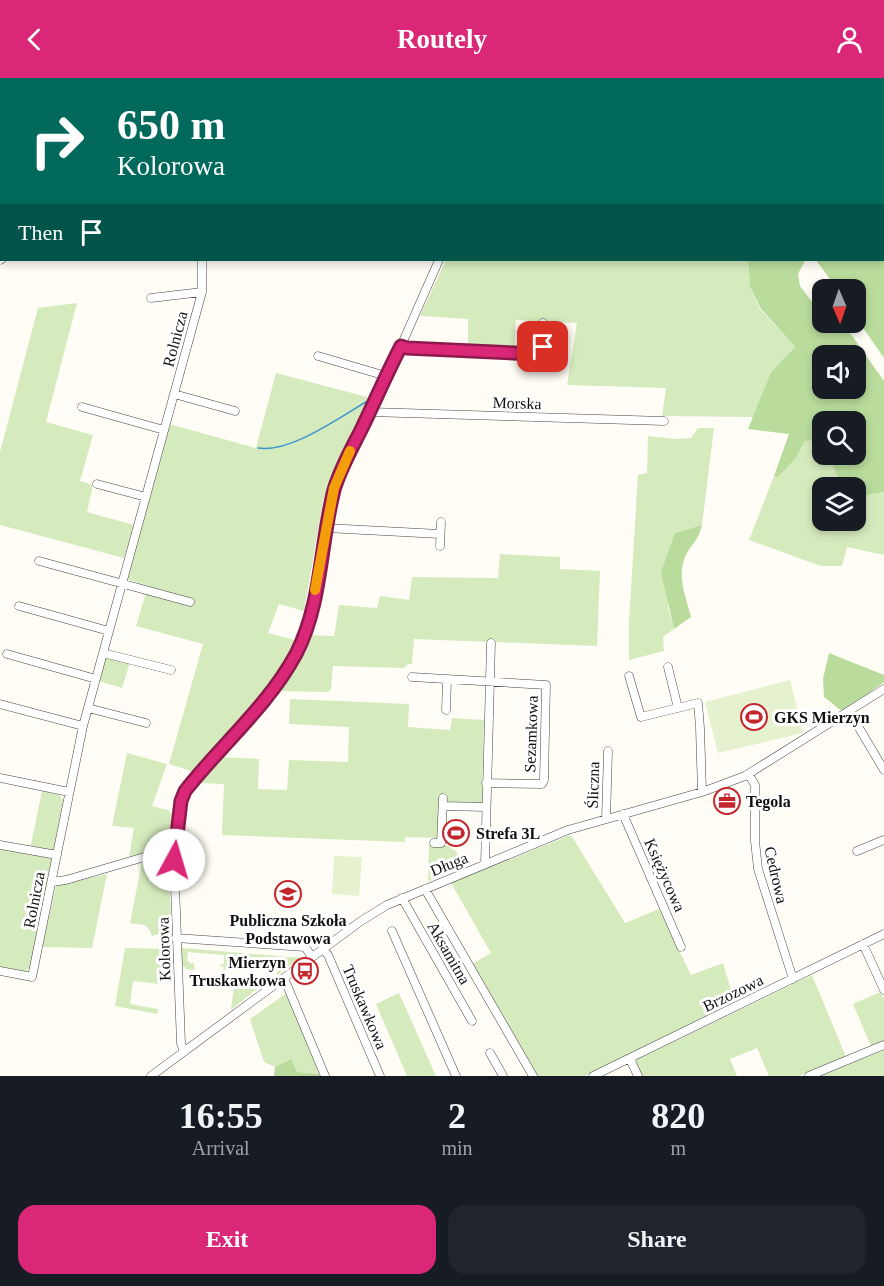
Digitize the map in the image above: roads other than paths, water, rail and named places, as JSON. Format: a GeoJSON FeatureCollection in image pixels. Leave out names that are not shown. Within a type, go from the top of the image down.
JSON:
{"type":"FeatureCollection","features":[{"type":"Feature","properties":{"kind":"street","name":"Rolnicza"},"geometry":{"type":"LineString","coordinates":[[0,971],[32,977],[83,726],[202,292],[202,261]]}},
{"type":"Feature","properties":{"kind":"street","name":"Kolorowa"},"geometry":{"type":"LineString","coordinates":[[184,1052],[181,1043],[176,938],[175,850],[181,801],[185,791],[253,713],[296,654],[306,632],[313,602],[334,488],[439,261]]}},
{"type":"Feature","properties":{"kind":"street","name":"Rolnicza"},"geometry":{"type":"LineString","coordinates":[[151,298],[202,292]]}},
{"type":"Feature","properties":{"kind":"street"},"geometry":{"type":"LineString","coordinates":[[401,346],[536,354],[543,347],[543,323]]}},
{"type":"Feature","properties":{"kind":"street"},"geometry":{"type":"LineString","coordinates":[[318,356],[386,376]]}},
{"type":"Feature","properties":{"kind":"street"},"geometry":{"type":"LineString","coordinates":[[174,394],[235,411]]}},
{"type":"Feature","properties":{"kind":"street"},"geometry":{"type":"LineString","coordinates":[[82,407],[164,430]]}},
{"type":"Feature","properties":{"kind":"street","name":"Morska"},"geometry":{"type":"LineString","coordinates":[[370,412],[664,421]]}},
{"type":"Feature","properties":{"kind":"street"},"geometry":{"type":"LineString","coordinates":[[98,484],[146,497]]}},
{"type":"Feature","properties":{"kind":"street"},"geometry":{"type":"LineString","coordinates":[[440,546],[441,522]]}},
{"type":"Feature","properties":{"kind":"street"},"geometry":{"type":"LineString","coordinates":[[326,528],[440,534]]}},
{"type":"Feature","properties":{"kind":"street"},"geometry":{"type":"LineString","coordinates":[[39,561],[190,602]]}},
{"type":"Feature","properties":{"kind":"street"},"geometry":{"type":"LineString","coordinates":[[19,606],[109,631]]}},
{"type":"Feature","properties":{"kind":"street"},"geometry":{"type":"LineString","coordinates":[[485,864],[491,642]]}},
{"type":"Feature","properties":{"kind":"street"},"geometry":{"type":"LineString","coordinates":[[103,652],[171,670]]}},
{"type":"Feature","properties":{"kind":"street"},"geometry":{"type":"LineString","coordinates":[[7,654],[96,679]]}},
{"type":"Feature","properties":{"kind":"street"},"geometry":{"type":"LineString","coordinates":[[668,667],[678,708]]}},
{"type":"Feature","properties":{"kind":"street"},"geometry":{"type":"LineString","coordinates":[[629,675],[641,717],[698,703],[702,792]]}},
{"type":"Feature","properties":{"kind":"street","name":"Sezamkowa"},"geometry":{"type":"LineString","coordinates":[[412,677],[546,685],[544,780],[542,784],[486,783]]}},
{"type":"Feature","properties":{"kind":"street"},"geometry":{"type":"LineString","coordinates":[[446,710],[447,680]]}},
{"type":"Feature","properties":{"kind":"street","name":"Długa"},"geometry":{"type":"LineString","coordinates":[[151,1076],[367,917],[402,898],[560,833],[702,792],[748,775],[884,689]]}},
{"type":"Feature","properties":{"kind":"street"},"geometry":{"type":"LineString","coordinates":[[0,704],[83,726]]}},
{"type":"Feature","properties":{"kind":"street"},"geometry":{"type":"LineString","coordinates":[[88,708],[146,723]]}},
{"type":"Feature","properties":{"kind":"street"},"geometry":{"type":"LineString","coordinates":[[849,711],[884,770]]}},
{"type":"Feature","properties":{"kind":"street","name":"Śliczna"},"geometry":{"type":"LineString","coordinates":[[606,819],[608,751]]}},
{"type":"Feature","properties":{"kind":"street","name":"Cedrowa"},"geometry":{"type":"LineString","coordinates":[[748,775],[754,785],[758,869],[793,979]]}},
{"type":"Feature","properties":{"kind":"street"},"geometry":{"type":"LineString","coordinates":[[0,778],[69,792]]}},
{"type":"Feature","properties":{"kind":"street"},"geometry":{"type":"LineString","coordinates":[[434,843],[441,843],[443,802],[485,807]]}},
{"type":"Feature","properties":{"kind":"street","name":"Księżycowa"},"geometry":{"type":"LineString","coordinates":[[623,814],[681,947]]}},
{"type":"Feature","properties":{"kind":"street"},"geometry":{"type":"LineString","coordinates":[[857,851],[884,840]]}},
{"type":"Feature","properties":{"kind":"street","name":"Rolnicza"},"geometry":{"type":"LineString","coordinates":[[0,844],[57,855]]}},
{"type":"Feature","properties":{"kind":"street"},"geometry":{"type":"LineString","coordinates":[[52,882],[175,850]]}},
{"type":"Feature","properties":{"kind":"street"},"geometry":{"type":"LineString","coordinates":[[425,889],[533,1076]]}},
{"type":"Feature","properties":{"kind":"street","name":"Aksamitna"},"geometry":{"type":"LineString","coordinates":[[402,898],[472,1021]]}},
{"type":"Feature","properties":{"kind":"street"},"geometry":{"type":"LineString","coordinates":[[392,931],[456,1076]]}},
{"type":"Feature","properties":{"kind":"street","name":"Brzozowa"},"geometry":{"type":"LineString","coordinates":[[593,1076],[884,934]]}},
{"type":"Feature","properties":{"kind":"street"},"geometry":{"type":"LineString","coordinates":[[176,938],[305,947],[312,957]]}},
{"type":"Feature","properties":{"kind":"street"},"geometry":{"type":"LineString","coordinates":[[863,944],[884,990]]}},
{"type":"Feature","properties":{"kind":"street","name":"Truskawkowa"},"geometry":{"type":"LineString","coordinates":[[323,949],[328,955],[380,1076]]}},
{"type":"Feature","properties":{"kind":"street"},"geometry":{"type":"LineString","coordinates":[[284,978],[325,1076]]}},
{"type":"Feature","properties":{"kind":"street"},"geometry":{"type":"LineString","coordinates":[[812,1075],[884,1045]]}},
{"type":"Feature","properties":{"kind":"street"},"geometry":{"type":"LineString","coordinates":[[490,1053],[503,1076]]}},
{"type":"Feature","properties":{"kind":"street"},"geometry":{"type":"LineString","coordinates":[[630,1059],[638,1076]]}},
{"type":"Feature","properties":{"kind":"waterway"},"geometry":{"type":"LineString","coordinates":[[258,448],[286,445],[301,439],[371,399]]}},
{"type":"Feature","properties":{"kind":"place","name":"GKS Mierzyn"},"geometry":{"type":"Point","coordinates":[754,717]}},
{"type":"Feature","properties":{"kind":"place","name":"Tegola"},"geometry":{"type":"Point","coordinates":[727,801]}},
{"type":"Feature","properties":{"kind":"place","name":"Strefa 3L"},"geometry":{"type":"Point","coordinates":[456,833]}},
{"type":"Feature","properties":{"kind":"place","name":"Publiczna Szkoła Podstawowa"},"geometry":{"type":"Point","coordinates":[288,894]}},
{"type":"Feature","properties":{"kind":"place","name":"Mierzyn Truskawkowa"},"geometry":{"type":"Point","coordinates":[305,971]}}]}
